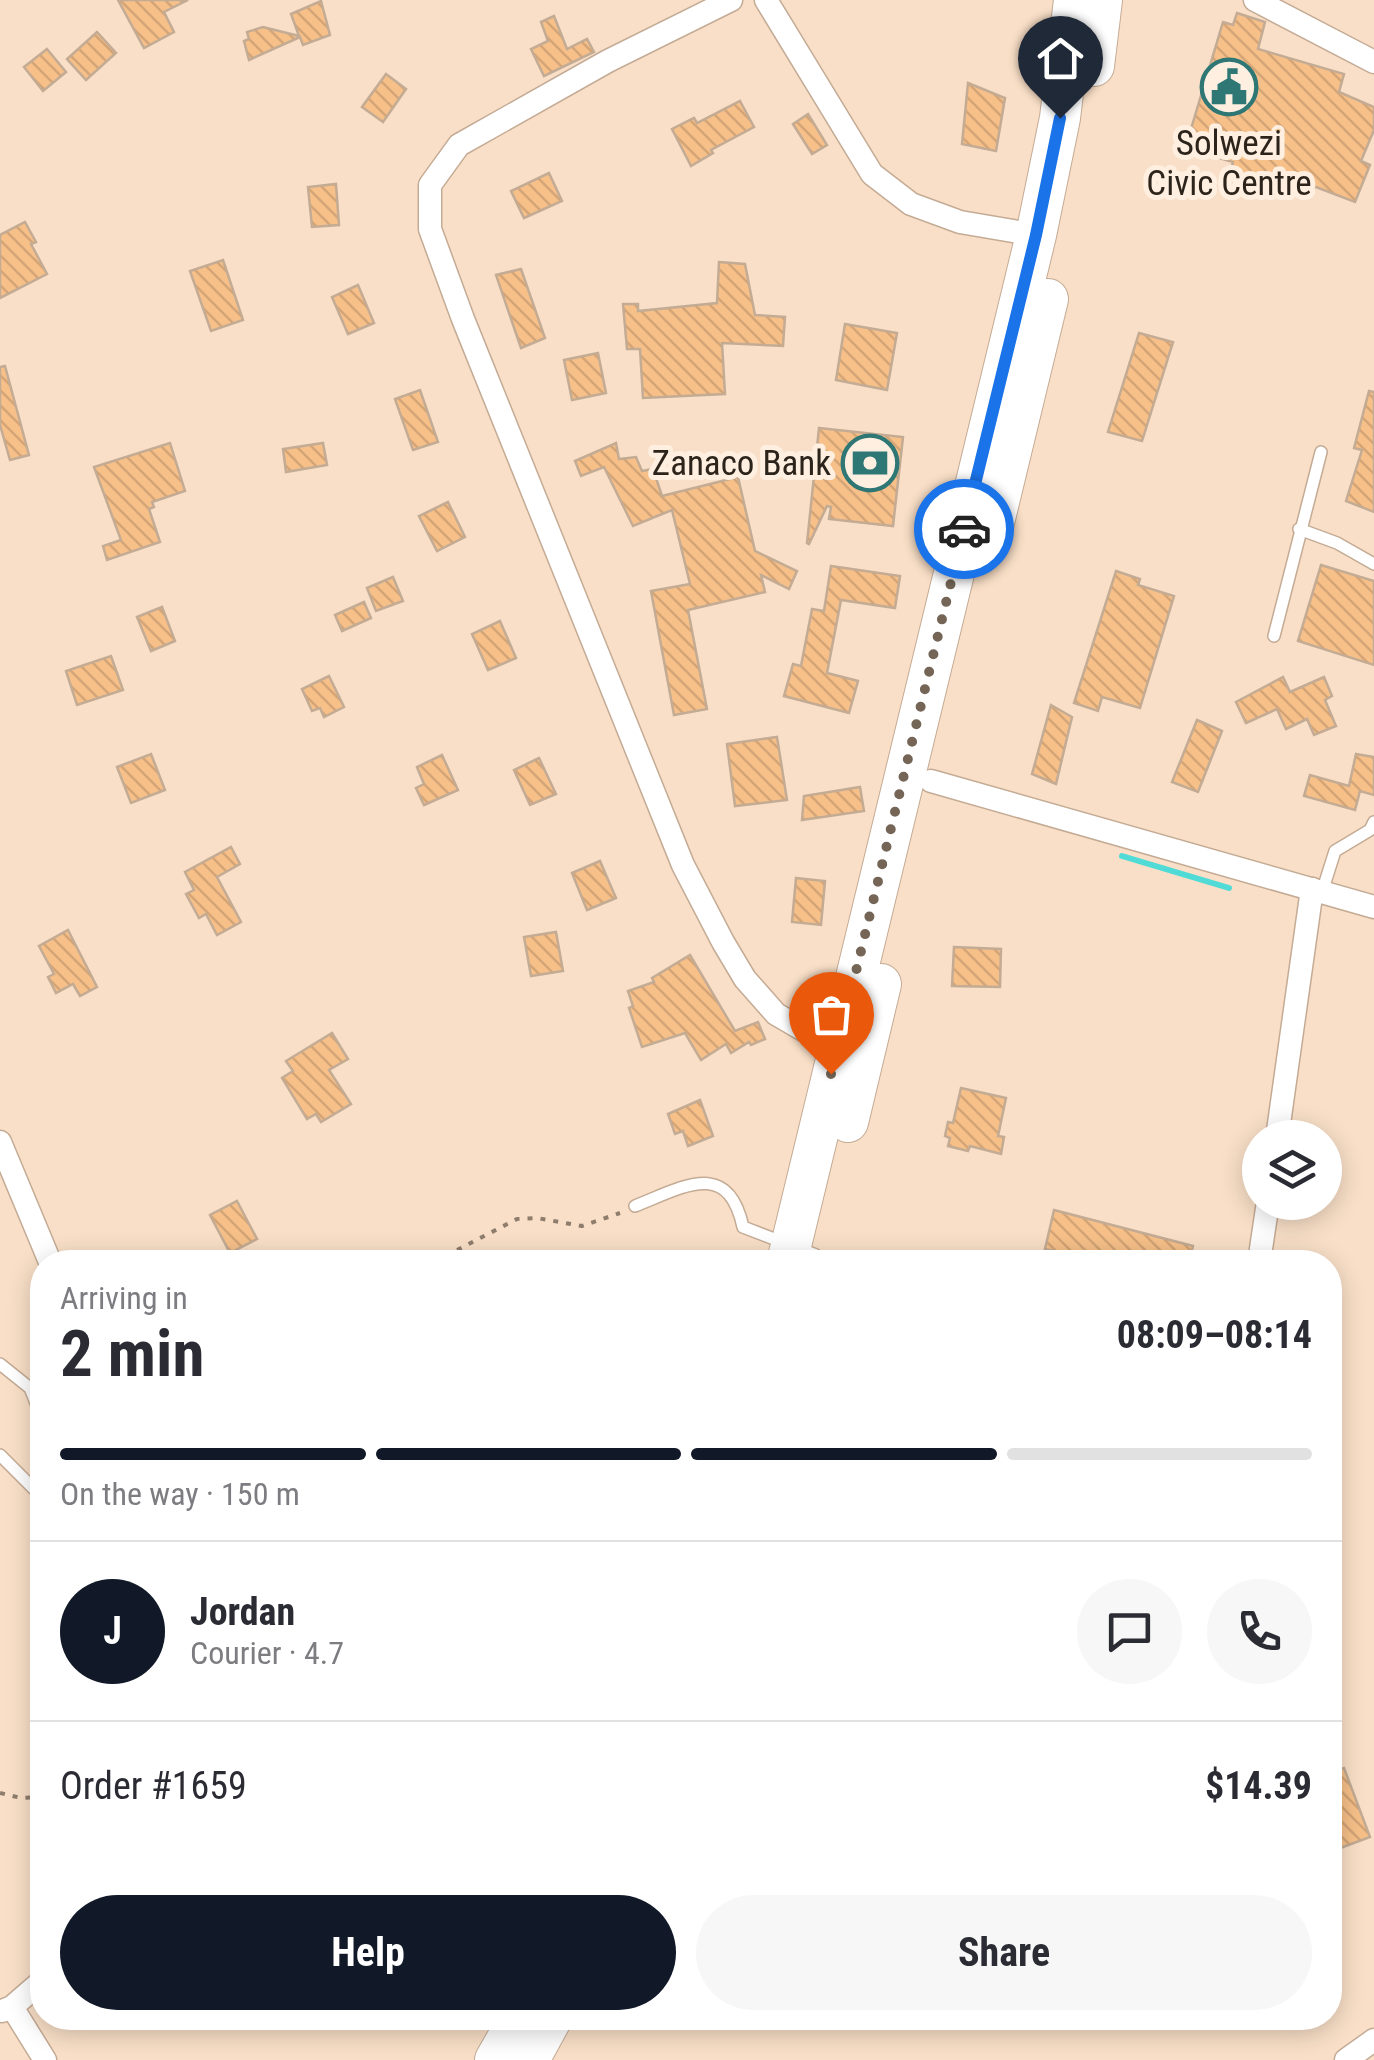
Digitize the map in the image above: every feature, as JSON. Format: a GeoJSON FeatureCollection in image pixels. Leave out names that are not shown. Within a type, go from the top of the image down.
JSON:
{"type":"FeatureCollection","features":[{"type":"Feature","properties":{"kind":"highway"},"geometry":{"type":"LineString","coordinates":[[803,1250],[839,1039],[1036,235],[1060,118],[1074,0]]}},
{"type":"Feature","properties":{"kind":"highway"},"geometry":{"type":"LineString","coordinates":[[804,1250],[931,780],[1062,236],[1090,92],[1102,0]]}},
{"type":"Feature","properties":{"kind":"highway"},"geometry":{"type":"LineString","coordinates":[[495,2060],[511,2030]]}},
{"type":"Feature","properties":{"kind":"highway"},"geometry":{"type":"LineString","coordinates":[[529,2060],[545,2030]]}},
{"type":"Feature","properties":{"kind":"street"},"geometry":{"type":"LineString","coordinates":[[730,0],[608,61],[459,145],[430,185],[430,229],[470,338],[683,865],[745,979],[776,1014],[807,1032],[839,1039]]}},
{"type":"Feature","properties":{"kind":"street"},"geometry":{"type":"LineString","coordinates":[[766,0],[872,174],[910,204],[960,222],[1036,235]]}},
{"type":"Feature","properties":{"kind":"street"},"geometry":{"type":"LineString","coordinates":[[1255,0],[1374,62]]}},
{"type":"Feature","properties":{"kind":"street"},"geometry":{"type":"LineString","coordinates":[[931,780],[1374,907]]}},
{"type":"Feature","properties":{"kind":"street"},"geometry":{"type":"LineString","coordinates":[[1281,1120],[1317,890]]}},
{"type":"Feature","properties":{"kind":"street"},"geometry":{"type":"LineString","coordinates":[[0,1142],[45,1250]]}},
{"type":"Feature","properties":{"kind":"street"},"geometry":{"type":"LineString","coordinates":[[1261,1250],[1265,1220]]}},
{"type":"Feature","properties":{"kind":"street"},"geometry":{"type":"LineString","coordinates":[[30,1991],[6,2010],[46,2060]]}},
{"type":"Feature","properties":{"kind":"street"},"geometry":{"type":"LineString","coordinates":[[1346,2060],[1374,2040]]}},
{"type":"Feature","properties":{"kind":"lane"},"geometry":{"type":"LineString","coordinates":[[1274,636],[1321,452]]}},
{"type":"Feature","properties":{"kind":"lane"},"geometry":{"type":"LineString","coordinates":[[1299,528],[1337,542],[1374,564]]}},
{"type":"Feature","properties":{"kind":"lane"},"geometry":{"type":"LineString","coordinates":[[1317,890],[1335,851],[1370,830],[1374,822]]}},
{"type":"Feature","properties":{"kind":"lane"},"geometry":{"type":"LineString","coordinates":[[635,1206],[672,1191],[712,1182],[734,1197],[742,1227],[788,1250]]}},
{"type":"Feature","properties":{"kind":"lane"},"geometry":{"type":"LineString","coordinates":[[0,1364],[30,1388]]}},
{"type":"Feature","properties":{"kind":"lane"},"geometry":{"type":"LineString","coordinates":[[0,1455],[30,1485]]}},
{"type":"Feature","properties":{"kind":"path"},"geometry":{"type":"LineString","coordinates":[[457,1250],[517,1219],[537,1218],[582,1226],[635,1206]]}},
{"type":"Feature","properties":{"kind":"path"},"geometry":{"type":"LineString","coordinates":[[0,1793],[30,1798]]}},
{"type":"Feature","properties":{"kind":"building"},"geometry":{"type":"Polygon","coordinates":[[[118,0],[188,0],[164,12],[174,32],[144,48],[118,0]]]}},
{"type":"Feature","properties":{"kind":"building"},"geometry":{"type":"Polygon","coordinates":[[[321,1],[330,35],[303,45],[300,37],[249,60],[244,41],[249,39],[247,32],[263,27],[299,36],[291,14],[321,1]]]}},
{"type":"Feature","properties":{"kind":"building"},"geometry":{"type":"Polygon","coordinates":[[[1237,13],[1265,22],[1258,49],[1344,74],[1339,92],[1374,107],[1374,130],[1361,161],[1370,165],[1355,202],[1308,184],[1231,170],[1233,162],[1198,152],[1201,142],[1188,139],[1223,22],[1233,25],[1237,13]]]}},
{"type":"Feature","properties":{"kind":"building"},"geometry":{"type":"Polygon","coordinates":[[[554,16],[567,49],[587,39],[594,52],[544,76],[531,49],[548,41],[541,22],[554,16]]]}},
{"type":"Feature","properties":{"kind":"building"},"geometry":{"type":"Polygon","coordinates":[[[97,32],[116,53],[86,80],[67,59],[97,32]]]}},
{"type":"Feature","properties":{"kind":"building"},"geometry":{"type":"Polygon","coordinates":[[[47,49],[66,72],[43,91],[24,67],[47,49]]]}},
{"type":"Feature","properties":{"kind":"building"},"geometry":{"type":"Polygon","coordinates":[[[386,74],[406,89],[383,122],[362,107],[386,74]]]}},
{"type":"Feature","properties":{"kind":"building"},"geometry":{"type":"Polygon","coordinates":[[[968,83],[1005,98],[996,151],[962,144],[968,83]]]}},
{"type":"Feature","properties":{"kind":"building"},"geometry":{"type":"Polygon","coordinates":[[[740,101],[754,127],[711,150],[713,153],[691,166],[672,129],[694,118],[697,123],[740,101]]]}},
{"type":"Feature","properties":{"kind":"building"},"geometry":{"type":"Polygon","coordinates":[[[808,114],[827,145],[812,154],[793,124],[808,114]]]}},
{"type":"Feature","properties":{"kind":"building"},"geometry":{"type":"Polygon","coordinates":[[[549,173],[562,201],[524,218],[511,191],[549,173]]]}},
{"type":"Feature","properties":{"kind":"building"},"geometry":{"type":"Polygon","coordinates":[[[336,184],[339,225],[312,227],[308,187],[336,184]]]}},
{"type":"Feature","properties":{"kind":"building"},"geometry":{"type":"Polygon","coordinates":[[[25,222],[36,242],[31,244],[47,274],[0,298],[0,235],[25,222]]]}},
{"type":"Feature","properties":{"kind":"building"},"geometry":{"type":"Polygon","coordinates":[[[223,260],[243,320],[211,331],[190,271],[223,260]]]}},
{"type":"Feature","properties":{"kind":"building"},"geometry":{"type":"Polygon","coordinates":[[[719,262],[745,264],[755,315],[785,317],[783,346],[722,343],[725,394],[643,398],[640,349],[627,349],[623,304],[638,304],[638,311],[717,303],[719,262]]]}},
{"type":"Feature","properties":{"kind":"building"},"geometry":{"type":"Polygon","coordinates":[[[521,269],[545,338],[521,348],[496,275],[521,269]]]}},
{"type":"Feature","properties":{"kind":"building"},"geometry":{"type":"Polygon","coordinates":[[[358,285],[374,323],[348,334],[332,297],[358,285]]]}},
{"type":"Feature","properties":{"kind":"building"},"geometry":{"type":"Polygon","coordinates":[[[845,324],[897,333],[887,390],[836,380],[845,324]]]}},
{"type":"Feature","properties":{"kind":"building"},"geometry":{"type":"Polygon","coordinates":[[[1139,333],[1173,342],[1142,441],[1108,432],[1139,333]]]}},
{"type":"Feature","properties":{"kind":"building"},"geometry":{"type":"Polygon","coordinates":[[[598,353],[606,393],[572,400],[564,360],[598,353]]]}},
{"type":"Feature","properties":{"kind":"building"},"geometry":{"type":"Polygon","coordinates":[[[5,366],[29,455],[10,460],[0,425],[0,367],[5,366]]]}},
{"type":"Feature","properties":{"kind":"building"},"geometry":{"type":"Polygon","coordinates":[[[420,390],[438,442],[413,450],[395,399],[420,390]]]}},
{"type":"Feature","properties":{"kind":"building"},"geometry":{"type":"Polygon","coordinates":[[[1369,391],[1374,392],[1374,512],[1346,501],[1362,450],[1354,448],[1369,391]]]}},
{"type":"Feature","properties":{"kind":"building"},"geometry":{"type":"Polygon","coordinates":[[[819,428],[903,437],[893,526],[829,519],[831,507],[827,506],[807,543],[819,428]]]}},
{"type":"Feature","properties":{"kind":"building"},"geometry":{"type":"Polygon","coordinates":[[[170,443],[185,491],[152,502],[154,507],[149,509],[160,542],[107,560],[103,546],[121,540],[94,467],[170,443]]]}},
{"type":"Feature","properties":{"kind":"building"},"geometry":{"type":"Polygon","coordinates":[[[323,443],[327,465],[286,472],[283,449],[323,443]]]}},
{"type":"Feature","properties":{"kind":"building"},"geometry":{"type":"Polygon","coordinates":[[[616,443],[619,459],[636,457],[642,471],[653,469],[662,496],[738,477],[755,551],[797,571],[789,589],[761,575],[765,592],[688,610],[707,709],[674,715],[651,591],[690,584],[672,510],[633,526],[604,467],[581,476],[575,461],[616,443]]]}},
{"type":"Feature","properties":{"kind":"building"},"geometry":{"type":"Polygon","coordinates":[[[448,502],[465,537],[437,551],[419,516],[448,502]]]}},
{"type":"Feature","properties":{"kind":"building"},"geometry":{"type":"Polygon","coordinates":[[[1321,565],[1374,581],[1374,665],[1298,641],[1321,565]]]}},
{"type":"Feature","properties":{"kind":"building"},"geometry":{"type":"Polygon","coordinates":[[[831,566],[900,576],[895,608],[841,600],[827,673],[858,681],[849,713],[784,696],[793,664],[801,666],[812,609],[824,611],[831,566]]]}},
{"type":"Feature","properties":{"kind":"building"},"geometry":{"type":"Polygon","coordinates":[[[1116,571],[1140,579],[1138,585],[1174,596],[1140,708],[1102,697],[1098,711],[1074,703],[1116,571]]]}},
{"type":"Feature","properties":{"kind":"building"},"geometry":{"type":"Polygon","coordinates":[[[393,577],[403,601],[376,611],[367,588],[393,577]]]}},
{"type":"Feature","properties":{"kind":"building"},"geometry":{"type":"Polygon","coordinates":[[[364,602],[371,618],[342,631],[335,615],[364,602]]]}},
{"type":"Feature","properties":{"kind":"building"},"geometry":{"type":"Polygon","coordinates":[[[162,607],[175,641],[151,651],[137,617],[162,607]]]}},
{"type":"Feature","properties":{"kind":"building"},"geometry":{"type":"Polygon","coordinates":[[[500,621],[516,658],[488,670],[472,634],[500,621]]]}},
{"type":"Feature","properties":{"kind":"building"},"geometry":{"type":"Polygon","coordinates":[[[111,656],[123,690],[77,705],[66,671],[111,656]]]}},
{"type":"Feature","properties":{"kind":"building"},"geometry":{"type":"Polygon","coordinates":[[[329,676],[344,707],[324,717],[320,708],[312,711],[302,689],[329,676]]]}},
{"type":"Feature","properties":{"kind":"building"},"geometry":{"type":"Polygon","coordinates":[[[1283,677],[1290,692],[1324,677],[1332,696],[1325,700],[1336,726],[1314,735],[1307,719],[1286,729],[1277,709],[1246,723],[1236,702],[1283,677]]]}},
{"type":"Feature","properties":{"kind":"building"},"geometry":{"type":"Polygon","coordinates":[[[1051,705],[1072,717],[1056,784],[1032,774],[1051,705]]]}},
{"type":"Feature","properties":{"kind":"building"},"geometry":{"type":"Polygon","coordinates":[[[1197,720],[1222,731],[1198,792],[1172,782],[1197,720]]]}},
{"type":"Feature","properties":{"kind":"building"},"geometry":{"type":"Polygon","coordinates":[[[777,737],[787,800],[735,806],[727,744],[777,737]]]}},
{"type":"Feature","properties":{"kind":"building"},"geometry":{"type":"Polygon","coordinates":[[[151,754],[165,790],[131,803],[117,767],[151,754]]]}},
{"type":"Feature","properties":{"kind":"building"},"geometry":{"type":"Polygon","coordinates":[[[1356,754],[1374,757],[1374,795],[1360,791],[1355,810],[1304,796],[1310,775],[1349,786],[1356,754]]]}},
{"type":"Feature","properties":{"kind":"building"},"geometry":{"type":"Polygon","coordinates":[[[442,755],[458,790],[424,805],[416,788],[424,784],[417,767],[442,755]]]}},
{"type":"Feature","properties":{"kind":"building"},"geometry":{"type":"Polygon","coordinates":[[[539,758],[556,794],[530,805],[514,770],[539,758]]]}},
{"type":"Feature","properties":{"kind":"building"},"geometry":{"type":"Polygon","coordinates":[[[860,787],[864,811],[802,820],[804,796],[860,787]]]}},
{"type":"Feature","properties":{"kind":"building"},"geometry":{"type":"Polygon","coordinates":[[[231,847],[240,864],[217,877],[241,922],[217,935],[206,914],[199,918],[186,894],[194,890],[185,872],[231,847]]]}},
{"type":"Feature","properties":{"kind":"building"},"geometry":{"type":"Polygon","coordinates":[[[600,861],[616,898],[587,910],[572,873],[600,861]]]}},
{"type":"Feature","properties":{"kind":"building"},"geometry":{"type":"Polygon","coordinates":[[[796,878],[825,881],[821,925],[792,922],[796,878]]]}},
{"type":"Feature","properties":{"kind":"building"},"geometry":{"type":"Polygon","coordinates":[[[68,930],[97,987],[80,996],[73,984],[56,993],[48,977],[54,974],[39,946],[68,930]]]}},
{"type":"Feature","properties":{"kind":"building"},"geometry":{"type":"Polygon","coordinates":[[[556,932],[563,971],[531,976],[524,937],[556,932]]]}},
{"type":"Feature","properties":{"kind":"building"},"geometry":{"type":"Polygon","coordinates":[[[954,947],[1001,949],[1000,987],[952,986],[954,947]]]}},
{"type":"Feature","properties":{"kind":"building"},"geometry":{"type":"Polygon","coordinates":[[[690,955],[735,1031],[758,1022],[765,1039],[751,1045],[749,1042],[731,1053],[726,1044],[701,1060],[685,1033],[642,1047],[629,1008],[633,1006],[628,991],[654,982],[652,978],[690,955]]]}},
{"type":"Feature","properties":{"kind":"building"},"geometry":{"type":"Polygon","coordinates":[[[332,1033],[348,1059],[329,1070],[351,1104],[321,1122],[316,1114],[307,1119],[282,1078],[293,1071],[286,1061],[332,1033]]]}},
{"type":"Feature","properties":{"kind":"building"},"geometry":{"type":"Polygon","coordinates":[[[961,1088],[1006,1098],[998,1136],[1004,1137],[1001,1154],[970,1146],[968,1151],[948,1146],[948,1122],[953,1123],[961,1088]]]}},
{"type":"Feature","properties":{"kind":"building"},"geometry":{"type":"Polygon","coordinates":[[[700,1100],[713,1136],[688,1146],[683,1131],[675,1134],[668,1114],[700,1100]]]}},
{"type":"Feature","properties":{"kind":"building"},"geometry":{"type":"Polygon","coordinates":[[[237,1201],[257,1239],[228,1250],[210,1215],[237,1201]]]}},
{"type":"Feature","properties":{"kind":"building"},"geometry":{"type":"Polygon","coordinates":[[[1054,1210],[1193,1246],[1192,1250],[1045,1249],[1054,1210]]]}},
{"type":"Feature","properties":{"kind":"building"},"geometry":{"type":"Polygon","coordinates":[[[1342,1769],[1370,1837],[1342,1848],[1342,1769]]]}},
{"type":"Feature","properties":{"kind":"waterway"},"geometry":{"type":"LineString","coordinates":[[1122,856],[1229,888]]}},
{"type":"Feature","properties":{"kind":"way so far"},"geometry":{"type":"LineString","coordinates":[[831,1074],[964,529]]}},
{"type":"Feature","properties":{"kind":"place","name":"Solwezi Civic Centre"},"geometry":{"type":"Point","coordinates":[1229,87]}},
{"type":"Feature","properties":{"kind":"place","name":"Zanaco Bank"},"geometry":{"type":"Point","coordinates":[870,463]}},
{"type":"Feature","properties":{"kind":"route"},"geometry":{"type":"LineString","coordinates":[[964,529],[1036,235],[1060,118]]}}]}
